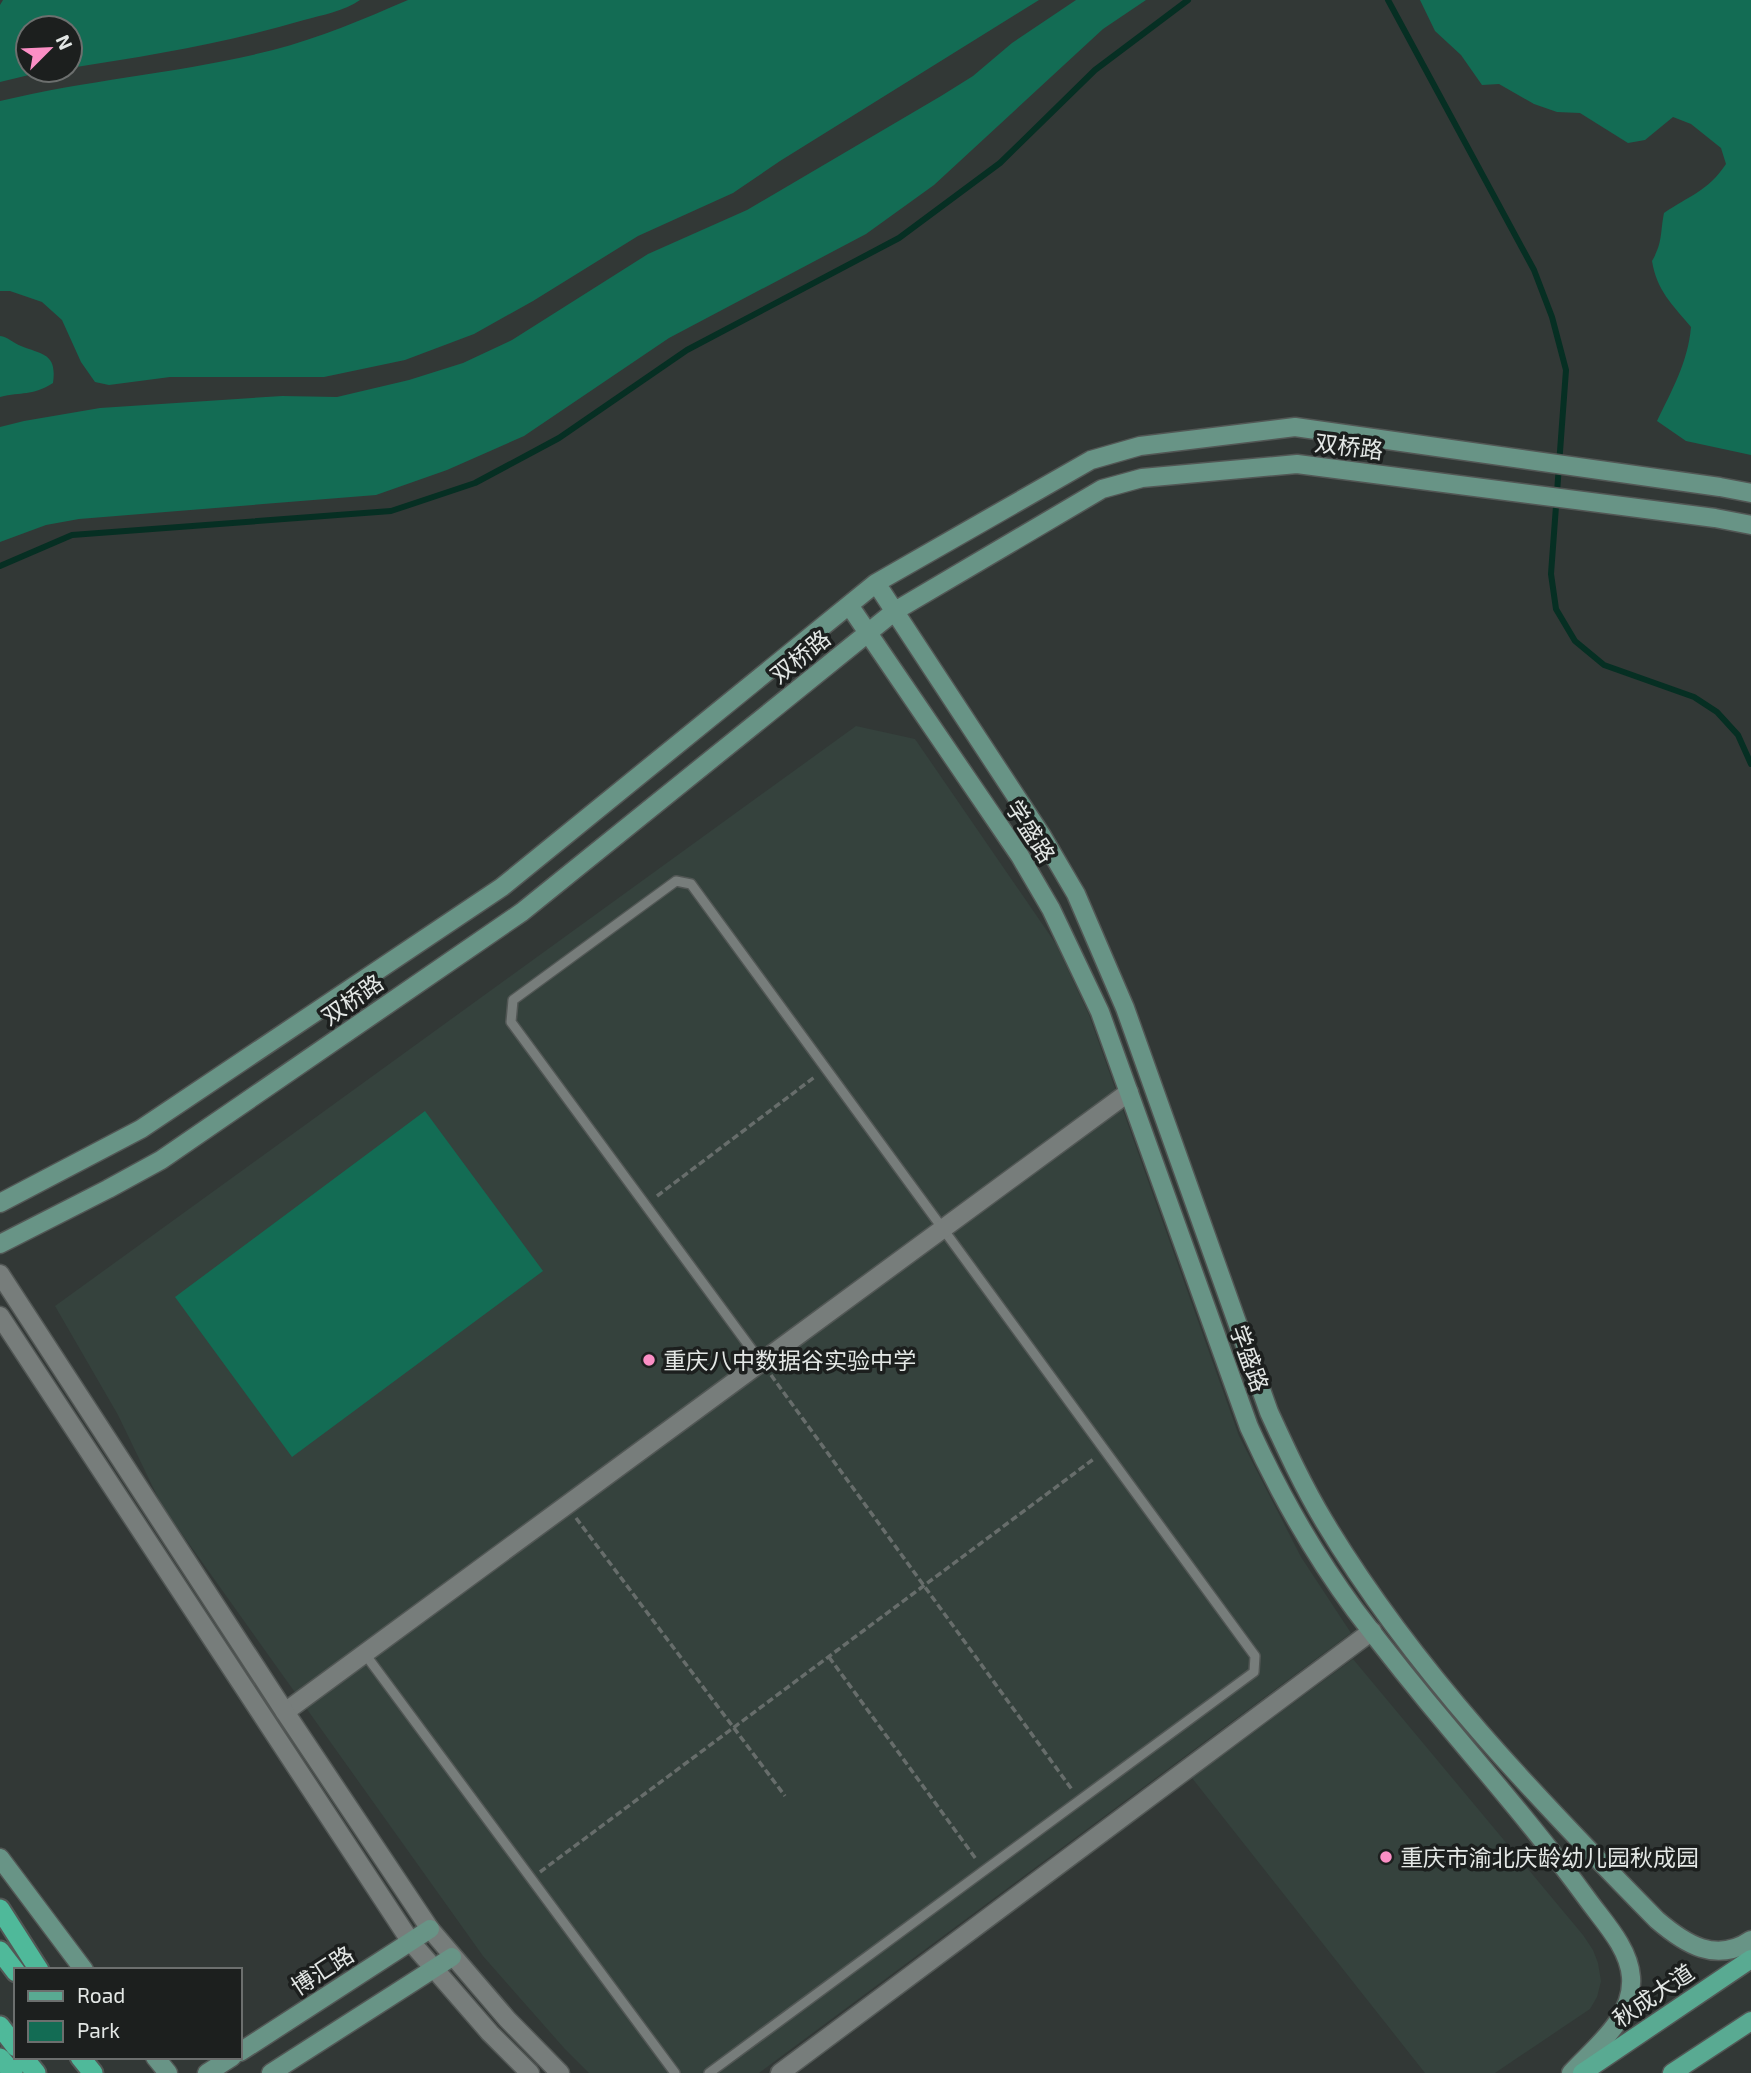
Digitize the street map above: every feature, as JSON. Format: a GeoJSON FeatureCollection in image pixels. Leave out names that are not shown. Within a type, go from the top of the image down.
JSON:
{"type":"FeatureCollection","features":[{"type":"Feature","properties":{"kind":"highway"},"geometry":{"type":"LineString","coordinates":[[0,1909],[38,1968]]}},
{"type":"Feature","properties":{"kind":"highway"},"geometry":{"type":"LineString","coordinates":[[0,1951],[14,1969]]}},
{"type":"Feature","properties":{"kind":"highway"},"geometry":{"type":"LineString","coordinates":[[0,2026],[14,2055]]}},
{"type":"Feature","properties":{"kind":"highway"},"geometry":{"type":"LineString","coordinates":[[82,2059],[93,2073]]}},
{"type":"Feature","properties":{"kind":"main road","name":"双桥路"},"geometry":{"type":"LineString","coordinates":[[0,1203],[141,1129],[502,887],[876,583],[1091,460],[1140,446],[1295,427],[1751,493]]}},
{"type":"Feature","properties":{"kind":"main road","name":"双桥路"},"geometry":{"type":"LineString","coordinates":[[0,1244],[161,1160],[522,912],[895,611],[1102,489],[1142,478],[1297,464],[1715,518],[1751,526]]}},
{"type":"Feature","properties":{"kind":"main road","name":"学盛路"},"geometry":{"type":"LineString","coordinates":[[876,583],[1042,836],[1076,894],[1125,1008],[1269,1412],[1293,1465],[1325,1522],[1415,1654],[1520,1778],[1657,1920],[1680,1938],[1704,1949],[1730,1951],[1751,1940]]}},
{"type":"Feature","properties":{"kind":"main road","name":"学盛路"},"geometry":{"type":"LineString","coordinates":[[849,605],[1020,856],[1051,909],[1100,1012],[1244,1414],[1271,1475],[1304,1534],[1401,1670],[1556,1856],[1626,1958],[1632,1980],[1626,2008],[1617,2024],[1571,2073]]}},
{"type":"Feature","properties":{"kind":"main road"},"geometry":{"type":"LineString","coordinates":[[0,1858],[82,1968]]}},
{"type":"Feature","properties":{"kind":"main road","name":"博汇路"},"geometry":{"type":"LineString","coordinates":[[242,2051],[430,1929]]}},
{"type":"Feature","properties":{"kind":"main road"},"geometry":{"type":"LineString","coordinates":[[271,2073],[452,1957]]}},
{"type":"Feature","properties":{"kind":"main road","name":"秋成大道"},"geometry":{"type":"LineString","coordinates":[[1583,2073],[1751,1959]]}},
{"type":"Feature","properties":{"kind":"main road"},"geometry":{"type":"LineString","coordinates":[[1672,2073],[1751,2021]]}},
{"type":"Feature","properties":{"kind":"main road"},"geometry":{"type":"LineString","coordinates":[[157,2059],[168,2073]]}},
{"type":"Feature","properties":{"kind":"main road"},"geometry":{"type":"LineString","coordinates":[[207,2073],[229,2059]]}},
{"type":"Feature","properties":{"kind":"street"},"geometry":{"type":"LineString","coordinates":[[285,1712],[1129,1092]]}},
{"type":"Feature","properties":{"kind":"street"},"geometry":{"type":"LineString","coordinates":[[0,1274],[285,1712],[430,1929],[507,2019],[559,2073]]}},
{"type":"Feature","properties":{"kind":"street"},"geometry":{"type":"LineString","coordinates":[[0,1317],[411,1942],[490,2034],[530,2073]]}},
{"type":"Feature","properties":{"kind":"street"},"geometry":{"type":"LineString","coordinates":[[780,2073],[1372,1631]]}},
{"type":"Feature","properties":{"kind":"lane"},"geometry":{"type":"LineString","coordinates":[[709,2073],[1254,1672],[1255,1656],[691,884],[676,881],[513,1000],[511,1022],[761,1362]]}},
{"type":"Feature","properties":{"kind":"lane"},"geometry":{"type":"LineString","coordinates":[[365,1654],[675,2073]]}},
{"type":"Feature","properties":{"kind":"path"},"geometry":{"type":"LineString","coordinates":[[646,1205],[826,1069]]}},
{"type":"Feature","properties":{"kind":"path"},"geometry":{"type":"LineString","coordinates":[[761,1362],[1080,1800]]}},
{"type":"Feature","properties":{"kind":"path"},"geometry":{"type":"LineString","coordinates":[[531,1879],[1105,1451]]}},
{"type":"Feature","properties":{"kind":"path"},"geometry":{"type":"LineString","coordinates":[[566,1505],[785,1796]]}},
{"type":"Feature","properties":{"kind":"path"},"geometry":{"type":"LineString","coordinates":[[829,1657],[985,1870]]}},
{"type":"Feature","properties":{"kind":"shaded area","name":"重庆八中数据谷实验中学"},"geometry":{"type":"Polygon","coordinates":[[[856,726],[915,739],[1056,944],[1089,1015],[1239,1436],[1301,1557],[1351,1633],[759,2073],[589,2073],[483,1956],[162,1506],[118,1415],[55,1306],[856,726]]]}},
{"type":"Feature","properties":{"kind":"shaded area","name":"重庆市渝北庆龄幼儿园秋成园"},"geometry":{"type":"Polygon","coordinates":[[[1353,1659],[1583,1935],[1598,1963],[1601,1981],[1597,1997],[1590,2009],[1495,2073],[1425,2073],[1192,1778],[1353,1659]]]}},
{"type":"Feature","properties":{"kind":"green space"},"geometry":{"type":"Polygon","coordinates":[[[3,0],[360,0],[333,12],[246,36],[84,66],[84,14],[14,14],[14,79],[0,82],[0,5],[3,0]]]}},
{"type":"Feature","properties":{"kind":"green space"},"geometry":{"type":"Polygon","coordinates":[[[408,0],[1039,0],[733,193],[638,236],[474,334],[405,360],[324,377],[170,377],[109,385],[95,382],[81,362],[62,320],[42,302],[10,291],[0,291],[0,101],[205,65],[273,50],[324,34],[408,0]]]}},
{"type":"Feature","properties":{"kind":"green space"},"geometry":{"type":"Polygon","coordinates":[[[1076,0],[1146,0],[1103,29],[934,185],[866,234],[669,338],[524,436],[447,470],[376,495],[79,519],[46,525],[0,542],[0,427],[100,408],[282,396],[337,397],[409,380],[463,363],[512,340],[648,254],[747,210],[941,96],[973,76],[1012,43],[1076,0]]]}},
{"type":"Feature","properties":{"kind":"green space"},"geometry":{"type":"Polygon","coordinates":[[[1420,0],[1751,0],[1751,455],[1686,441],[1657,421],[1683,364],[1691,327],[1662,289],[1652,261],[1660,243],[1664,213],[1712,181],[1726,164],[1721,148],[1691,124],[1673,117],[1645,140],[1628,143],[1580,113],[1557,112],[1534,104],[1499,84],[1482,85],[1461,55],[1435,31],[1420,0]]]}},
{"type":"Feature","properties":{"kind":"green space"},"geometry":{"type":"Polygon","coordinates":[[[0,336],[47,357],[53,366],[53,383],[32,392],[0,397],[0,336]]]}},
{"type":"Feature","properties":{"kind":"green space"},"geometry":{"type":"Polygon","coordinates":[[[425,1111],[543,1271],[292,1457],[175,1297],[425,1111]]]}},
{"type":"Feature","properties":{"kind":"waterway"},"geometry":{"type":"LineString","coordinates":[[0,566],[72,535],[391,511],[475,483],[559,438],[687,350],[899,238],[1000,163],[1095,70],[1188,0]]}},
{"type":"Feature","properties":{"kind":"waterway"},"geometry":{"type":"LineString","coordinates":[[1388,0],[1534,270],[1552,317],[1566,370],[1551,574],[1556,609],[1575,641],[1604,665],[1694,697],[1717,712],[1738,735],[1751,764]]}},
{"type":"Feature","properties":{"kind":"place","name":"重庆八中数据谷实验中学"},"geometry":{"type":"Point","coordinates":[649,1360]}},
{"type":"Feature","properties":{"kind":"place","name":"重庆市渝北庆龄幼儿园秋成园"},"geometry":{"type":"Point","coordinates":[1386,1857]}}]}
